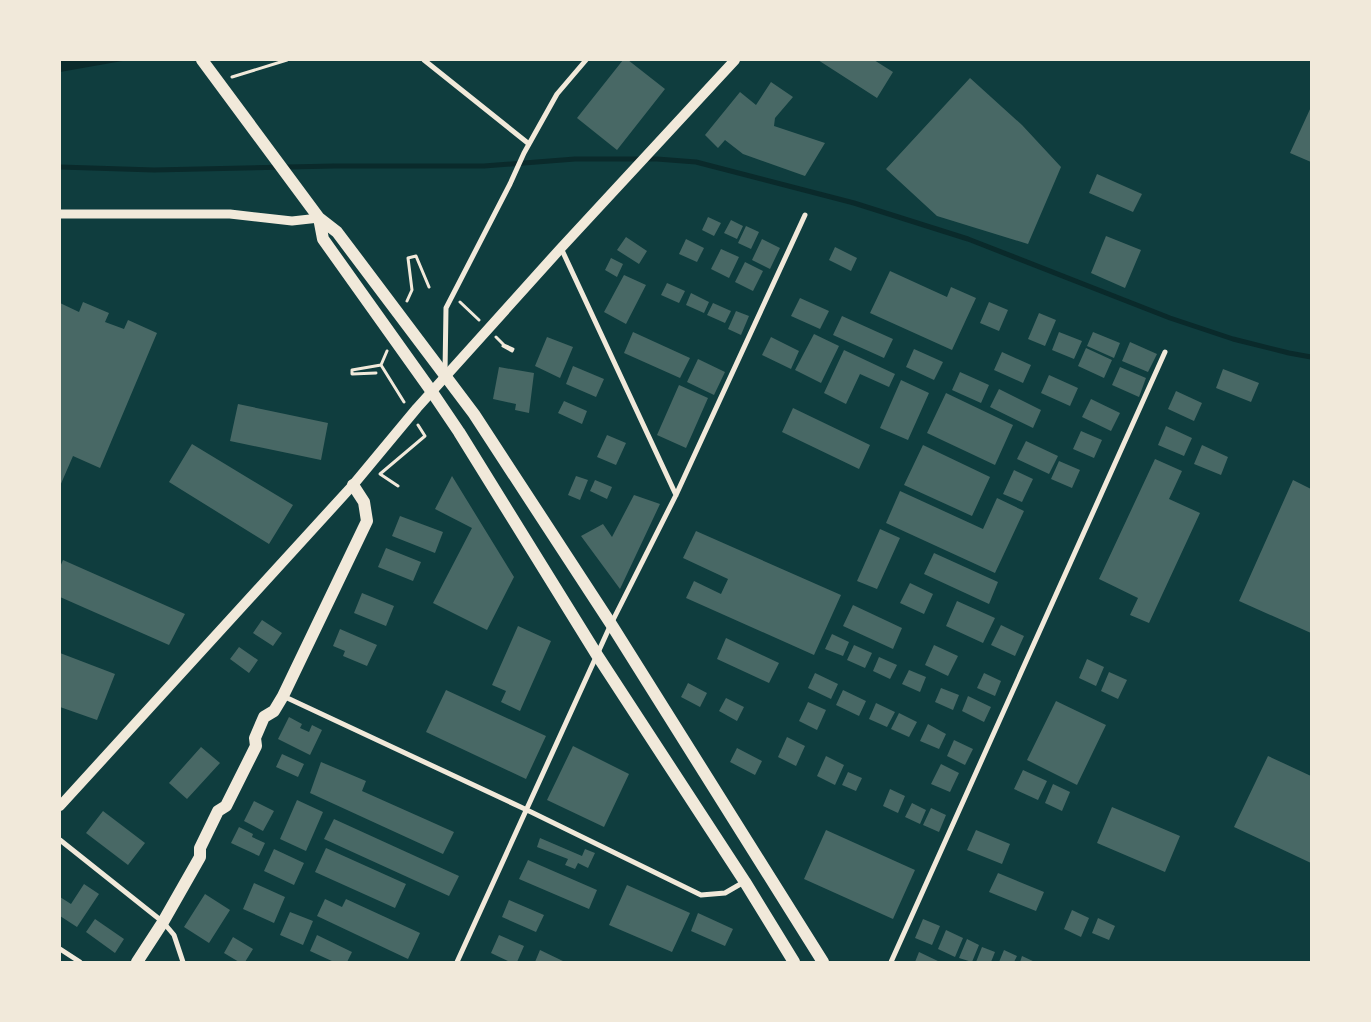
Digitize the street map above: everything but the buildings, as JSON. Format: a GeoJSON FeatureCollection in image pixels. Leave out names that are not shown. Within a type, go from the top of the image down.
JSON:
{"type":"FeatureCollection","features":[{"type":"Feature","properties":{"kind":"main road"},"geometry":{"type":"LineString","coordinates":[[202,60],[319,218],[337,232],[474,414],[611,624],[823,962]]}},
{"type":"Feature","properties":{"kind":"main road"},"geometry":{"type":"LineString","coordinates":[[60,806],[353,485],[445,377],[561,248],[735,60]]}},
{"type":"Feature","properties":{"kind":"main road"},"geometry":{"type":"LineString","coordinates":[[319,218],[322,239],[459,432],[597,655],[794,962]]}},
{"type":"Feature","properties":{"kind":"main road"},"geometry":{"type":"LineString","coordinates":[[137,962],[163,922],[200,856],[200,848],[218,811],[226,806],[256,746],[255,738],[264,717],[274,710],[283,696],[367,522],[364,502],[353,485]]}},
{"type":"Feature","properties":{"kind":"street"},"geometry":{"type":"LineString","coordinates":[[424,60],[529,144]]}},
{"type":"Feature","properties":{"kind":"street"},"geometry":{"type":"LineString","coordinates":[[445,377],[446,308],[524,153],[557,94],[586,60]]}},
{"type":"Feature","properties":{"kind":"street"},"geometry":{"type":"LineString","coordinates":[[60,214],[230,214],[292,221],[319,218]]}},
{"type":"Feature","properties":{"kind":"street"},"geometry":{"type":"LineString","coordinates":[[457,962],[528,810],[611,624],[676,495],[805,215]]}},
{"type":"Feature","properties":{"kind":"street"},"geometry":{"type":"LineString","coordinates":[[561,248],[676,495]]}},
{"type":"Feature","properties":{"kind":"street"},"geometry":{"type":"LineString","coordinates":[[891,962],[1165,352]]}},
{"type":"Feature","properties":{"kind":"street"},"geometry":{"type":"LineString","coordinates":[[283,696],[528,810],[701,895],[726,893],[744,882]]}},
{"type":"Feature","properties":{"kind":"street"},"geometry":{"type":"LineString","coordinates":[[60,840],[163,922],[174,935],[183,962]]}},
{"type":"Feature","properties":{"kind":"street"},"geometry":{"type":"LineString","coordinates":[[60,950],[80,962]]}},
{"type":"Feature","properties":{"kind":"path"},"geometry":{"type":"LineString","coordinates":[[218,82],[287,60]]}},
{"type":"Feature","properties":{"kind":"water"},"geometry":{"type":"Polygon","coordinates":[[[60,60],[128,60],[60,72],[60,60]]]}},
{"type":"Feature","properties":{"kind":"waterway"},"geometry":{"type":"LineString","coordinates":[[60,167],[154,170],[334,166],[484,166],[575,159],[657,159],[696,162],[854,203],[968,239],[1170,318],[1233,339],[1311,357]]}}]}
